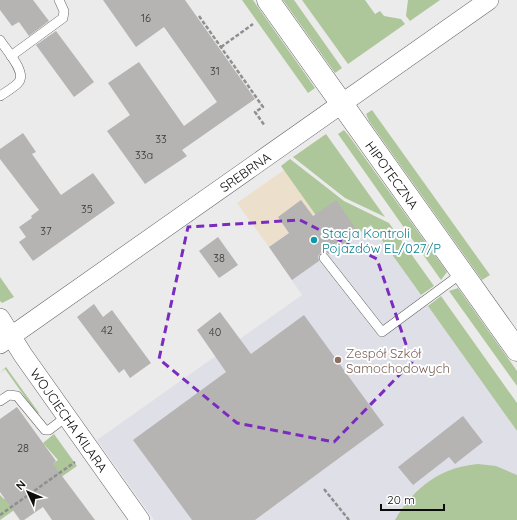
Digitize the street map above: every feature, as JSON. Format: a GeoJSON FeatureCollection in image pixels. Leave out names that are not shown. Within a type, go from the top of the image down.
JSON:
{"type":"FeatureCollection","features":[{"type":"Feature","properties":{"kind":"street","name":"HIPOTECZNA"},"geometry":{"type":"LineString","coordinates":[[268,0],[517,350]]}},
{"type":"Feature","properties":{"kind":"street","name":"SREBRNA"},"geometry":{"type":"LineString","coordinates":[[5,340],[489,0]]}},
{"type":"Feature","properties":{"kind":"street","name":"WOJCIECHA KILARA"},"geometry":{"type":"LineString","coordinates":[[0,318],[5,340],[66,416],[140,520]]}},
{"type":"Feature","properties":{"kind":"lane"},"geometry":{"type":"LineString","coordinates":[[11,56],[63,18],[64,11],[59,0]]}},
{"type":"Feature","properties":{"kind":"lane"},"geometry":{"type":"LineString","coordinates":[[0,40],[20,69],[21,77],[19,82],[0,96]]}},
{"type":"Feature","properties":{"kind":"lane"},"geometry":{"type":"LineString","coordinates":[[324,258],[382,332],[462,273]]}},
{"type":"Feature","properties":{"kind":"lane"},"geometry":{"type":"LineString","coordinates":[[0,401],[9,395],[18,396],[45,430],[49,430],[66,416]]}},
{"type":"Feature","properties":{"kind":"path"},"geometry":{"type":"LineString","coordinates":[[199,16],[263,107],[255,112],[265,126]]}},
{"type":"Feature","properties":{"kind":"path"},"geometry":{"type":"LineString","coordinates":[[221,47],[253,24]]}},
{"type":"Feature","properties":{"kind":"path"},"geometry":{"type":"LineString","coordinates":[[0,515],[91,451]]}},
{"type":"Feature","properties":{"kind":"path"},"geometry":{"type":"LineString","coordinates":[[324,489],[349,520]]}},
{"type":"Feature","properties":{"kind":"highlighted area"},"geometry":{"type":"Polygon","coordinates":[[[300,220],[377,259],[412,362],[334,442],[237,423],[159,359],[188,227],[300,220]]]}},
{"type":"Feature","properties":{"kind":"shaded area"},"geometry":{"type":"Polygon","coordinates":[[[284,170],[315,214],[269,247],[237,203],[284,170]]]}},
{"type":"Feature","properties":{"kind":"shaded area","name":"Zespół Szkół Samochodowych"},"geometry":{"type":"Polygon","coordinates":[[[336,200],[371,225],[517,431],[517,520],[154,520],[97,440],[302,295],[269,247],[336,200]]]}},
{"type":"Feature","properties":{"kind":"green space"},"geometry":{"type":"Polygon","coordinates":[[[242,0],[253,0],[315,88],[308,93],[242,0]]]}},
{"type":"Feature","properties":{"kind":"green space"},"geometry":{"type":"Polygon","coordinates":[[[283,0],[294,0],[342,68],[335,73],[283,0]]]}},
{"type":"Feature","properties":{"kind":"green space"},"geometry":{"type":"Polygon","coordinates":[[[302,0],[365,0],[375,14],[380,11],[384,16],[401,19],[405,24],[348,64],[302,0]]]}},
{"type":"Feature","properties":{"kind":"green space"},"geometry":{"type":"Polygon","coordinates":[[[408,0],[440,0],[410,21],[406,16],[408,0]]]}},
{"type":"Feature","properties":{"kind":"green space"},"geometry":{"type":"Polygon","coordinates":[[[372,110],[490,275],[482,280],[369,121],[366,114],[372,110]]]}},
{"type":"Feature","properties":{"kind":"green space"},"geometry":{"type":"Polygon","coordinates":[[[344,130],[447,272],[441,280],[338,134],[344,130]]]}},
{"type":"Feature","properties":{"kind":"green space"},"geometry":{"type":"Polygon","coordinates":[[[326,134],[385,217],[345,198],[293,157],[326,134]]]}},
{"type":"Feature","properties":{"kind":"green space"},"geometry":{"type":"Polygon","coordinates":[[[290,159],[344,201],[389,223],[434,286],[421,295],[371,225],[359,233],[315,214],[281,166],[290,159]]]}},
{"type":"Feature","properties":{"kind":"green space"},"geometry":{"type":"Polygon","coordinates":[[[0,277],[14,297],[2,303],[0,301],[0,277]]]}},
{"type":"Feature","properties":{"kind":"green space"},"geometry":{"type":"Polygon","coordinates":[[[458,288],[517,371],[517,386],[449,291],[458,288]]]}},
{"type":"Feature","properties":{"kind":"green space"},"geometry":{"type":"Polygon","coordinates":[[[441,296],[517,403],[517,431],[428,306],[441,296]]]}},
{"type":"Feature","properties":{"kind":"green space"},"geometry":{"type":"Polygon","coordinates":[[[6,367],[39,413],[37,414],[5,369],[0,373],[6,367]]]}},
{"type":"Feature","properties":{"kind":"green space"},"geometry":{"type":"Polygon","coordinates":[[[54,434],[77,466],[0,520],[0,495],[4,499],[58,460],[43,443],[54,434]]]}},
{"type":"Feature","properties":{"kind":"green space"},"geometry":{"type":"Polygon","coordinates":[[[478,464],[496,466],[517,475],[517,520],[395,520],[410,498],[429,481],[452,470],[478,464]]]}},
{"type":"Feature","properties":{"kind":"building"},"geometry":{"type":"Polygon","coordinates":[[[0,0],[33,0],[49,21],[29,36],[19,22],[12,26],[0,10],[0,0]]]}},
{"type":"Feature","properties":{"kind":"building"},"geometry":{"type":"Polygon","coordinates":[[[103,0],[185,0],[255,99],[182,150],[187,156],[145,184],[107,131],[130,115],[108,83],[139,62],[184,126],[217,102],[164,27],[136,47],[103,0]]]}},
{"type":"Feature","properties":{"kind":"building"},"geometry":{"type":"Polygon","coordinates":[[[56,31],[94,82],[74,97],[36,45],[56,31]]]}},
{"type":"Feature","properties":{"kind":"building"},"geometry":{"type":"Polygon","coordinates":[[[23,133],[36,152],[32,154],[61,195],[93,173],[115,203],[33,261],[19,242],[26,237],[19,227],[32,218],[31,216],[39,210],[0,159],[0,149],[23,133]]]}},
{"type":"Feature","properties":{"kind":"building","name":"Stacja Kontroli Pojazdów EL/027/P"},"geometry":{"type":"Polygon","coordinates":[[[301,200],[313,216],[336,200],[359,233],[329,254],[326,252],[321,253],[318,256],[319,261],[292,280],[269,247],[289,233],[278,217],[301,200]]]}},
{"type":"Feature","properties":{"kind":"building"},"geometry":{"type":"Polygon","coordinates":[[[218,237],[238,265],[219,278],[199,251],[218,237]]]}},
{"type":"Feature","properties":{"kind":"building"},"geometry":{"type":"Polygon","coordinates":[[[94,304],[103,317],[112,310],[151,363],[130,378],[124,369],[119,373],[77,317],[94,304]]]}},
{"type":"Feature","properties":{"kind":"building"},"geometry":{"type":"Polygon","coordinates":[[[220,312],[251,354],[304,315],[384,425],[255,520],[192,520],[133,440],[226,372],[197,330],[220,312]]]}},
{"type":"Feature","properties":{"kind":"building"},"geometry":{"type":"Polygon","coordinates":[[[17,407],[56,461],[53,464],[95,520],[52,520],[43,507],[24,520],[20,520],[0,492],[0,419],[17,407]]]}},
{"type":"Feature","properties":{"kind":"building"},"geometry":{"type":"Polygon","coordinates":[[[463,416],[483,442],[455,464],[449,457],[413,485],[398,467],[463,416]]]}},
{"type":"Feature","properties":{"kind":"place","name":"Stacja Kontroli Pojazdów EL/027/P"},"geometry":{"type":"Point","coordinates":[314,240]}},
{"type":"Feature","properties":{"kind":"place","name":"Zespół Szkół Samochodowych"},"geometry":{"type":"Point","coordinates":[338,360]}}]}
